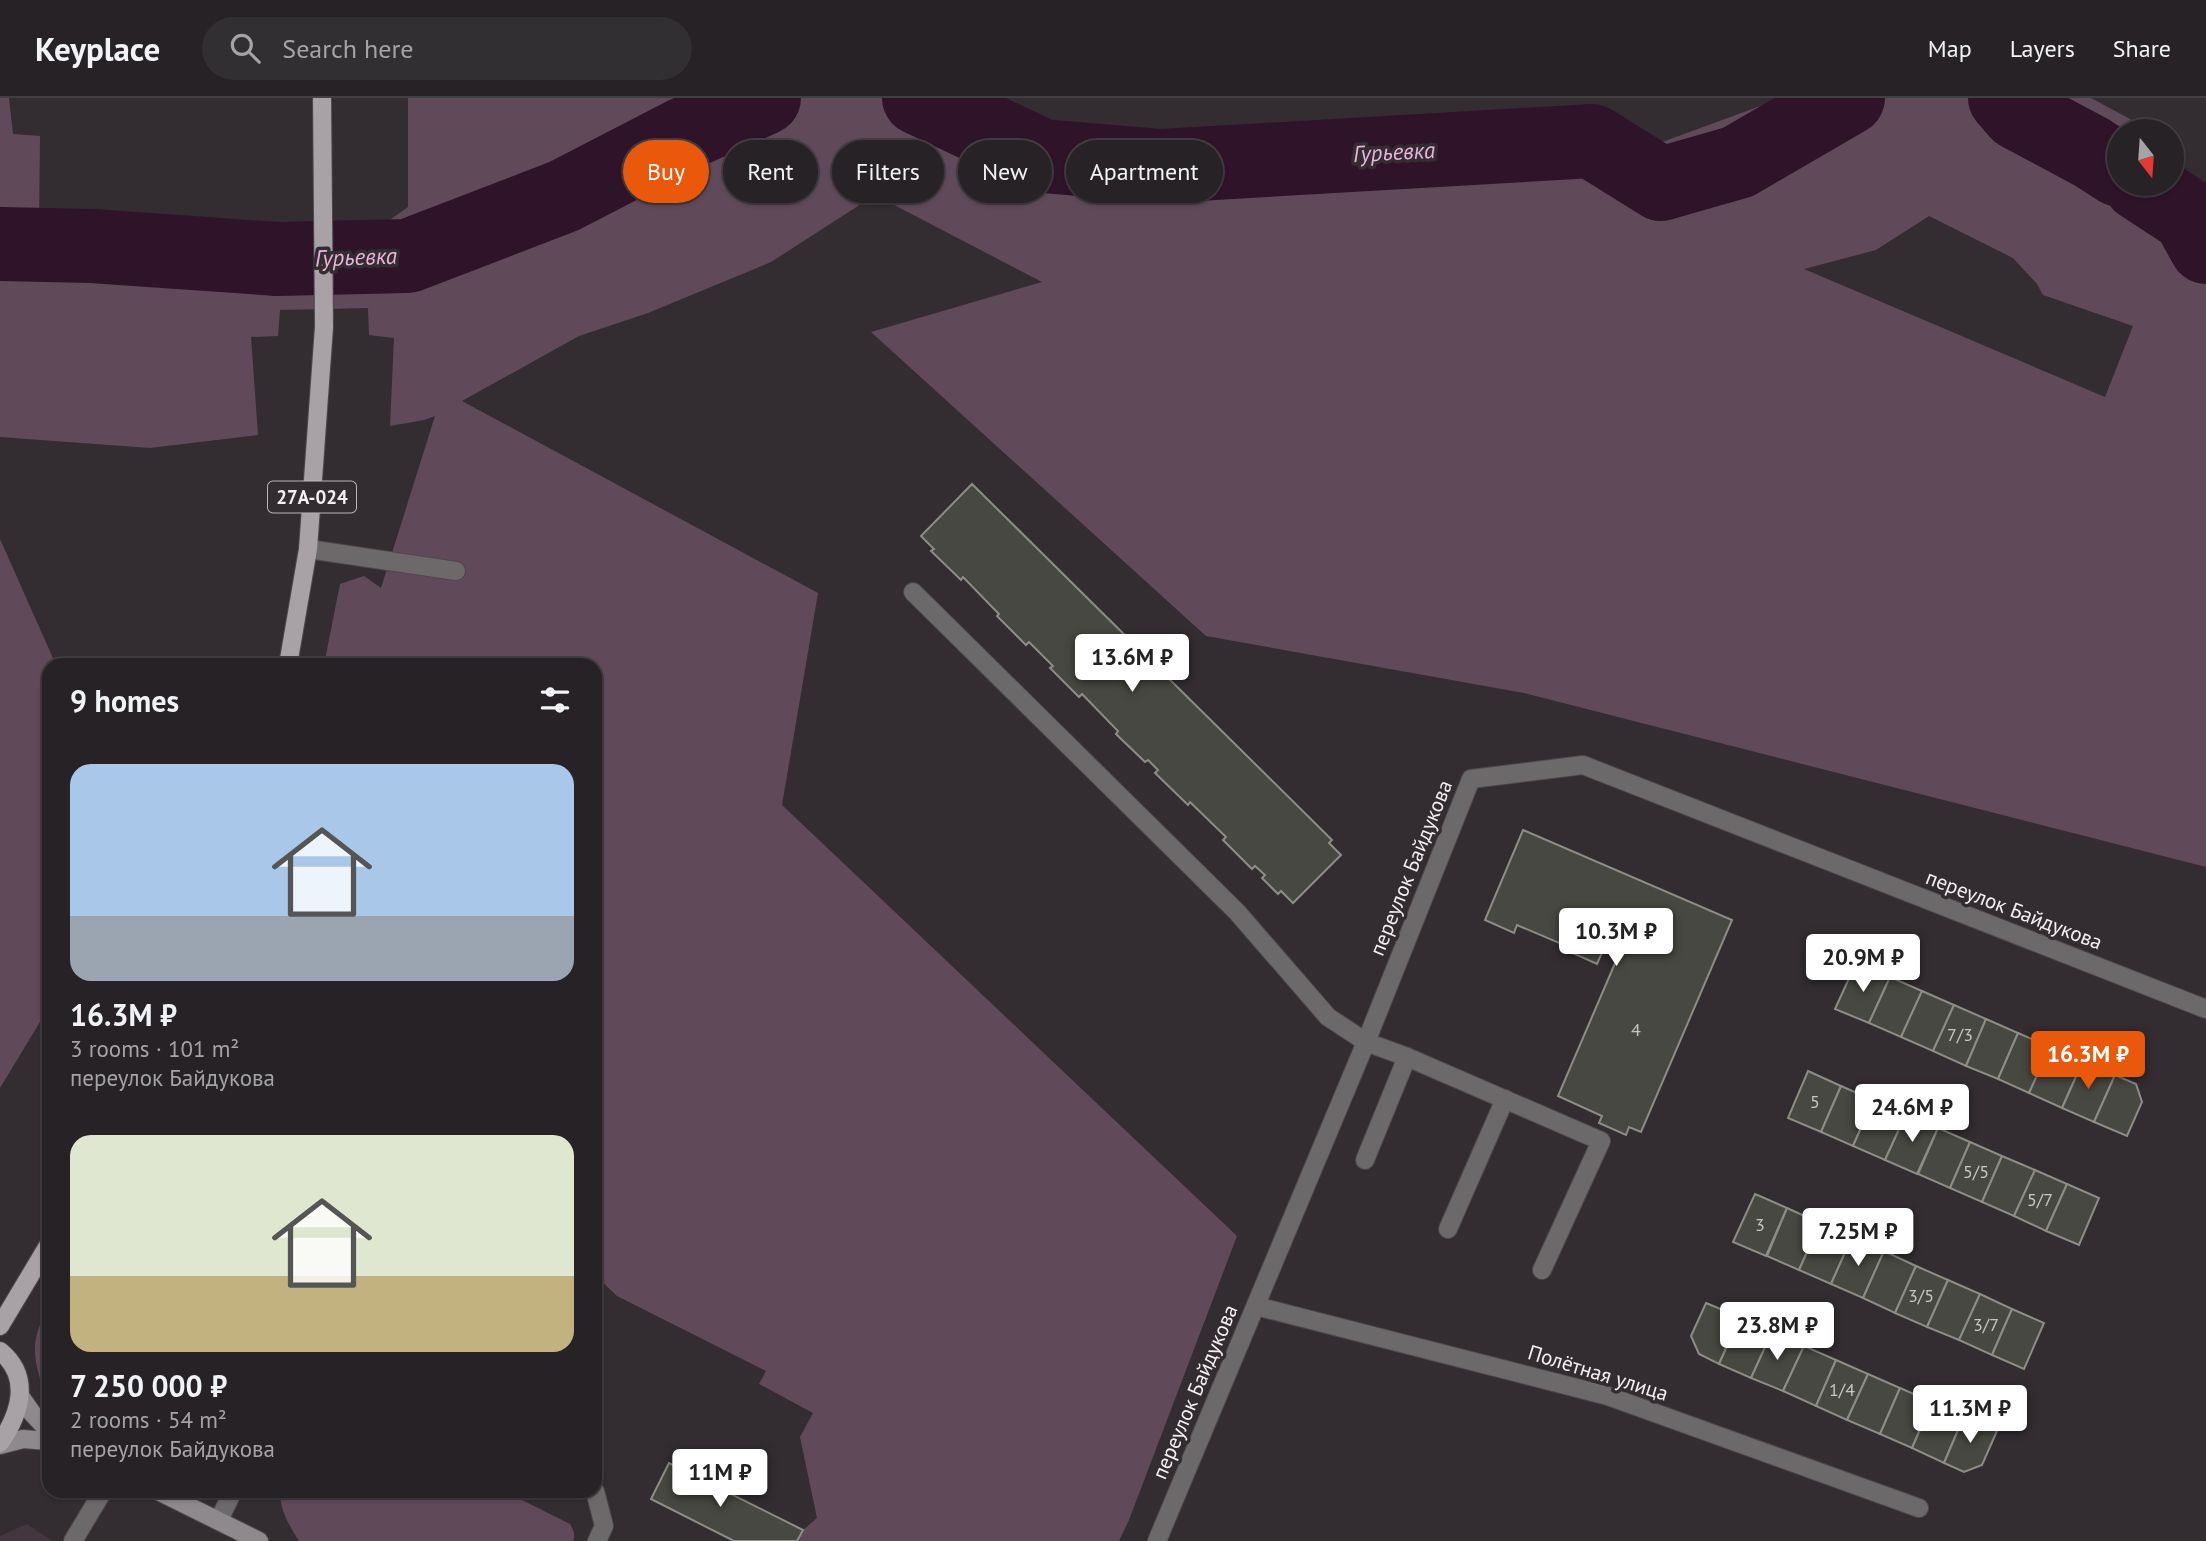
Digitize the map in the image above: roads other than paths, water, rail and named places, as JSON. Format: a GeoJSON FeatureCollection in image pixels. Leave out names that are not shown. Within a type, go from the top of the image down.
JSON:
{"type":"FeatureCollection","features":[{"type":"Feature","properties":{"kind":"main road","name":"27А-024"},"geometry":{"type":"LineString","coordinates":[[289,658],[308,549],[324,327],[322,98]]}},
{"type":"Feature","properties":{"kind":"main road"},"geometry":{"type":"LineString","coordinates":[[0,1326],[42,1256]]}},
{"type":"Feature","properties":{"kind":"main road"},"geometry":{"type":"LineString","coordinates":[[0,1351],[16,1372],[20,1396],[13,1424],[0,1444]]}},
{"type":"Feature","properties":{"kind":"main road"},"geometry":{"type":"LineString","coordinates":[[20,1396],[42,1424]]}},
{"type":"Feature","properties":{"kind":"main road"},"geometry":{"type":"LineString","coordinates":[[0,1444],[23,1439],[42,1440]]}},
{"type":"Feature","properties":{"kind":"main road"},"geometry":{"type":"LineString","coordinates":[[173,1498],[259,1541]]}},
{"type":"Feature","properties":{"kind":"street"},"geometry":{"type":"LineString","coordinates":[[308,549],[456,571]]}},
{"type":"Feature","properties":{"kind":"street"},"geometry":{"type":"LineString","coordinates":[[913,592],[1237,912],[1328,1017],[1366,1042],[1601,1140],[1542,1270]]}},
{"type":"Feature","properties":{"kind":"street","name":"переулок Байдукова"},"geometry":{"type":"LineString","coordinates":[[1162,1540],[1471,779],[1583,765],[2206,1009]]}},
{"type":"Feature","properties":{"kind":"street"},"geometry":{"type":"LineString","coordinates":[[1365,1160],[1407,1057]]}},
{"type":"Feature","properties":{"kind":"street"},"geometry":{"type":"LineString","coordinates":[[1448,1230],[1505,1099]]}},
{"type":"Feature","properties":{"kind":"street","name":"Полётная улица"},"geometry":{"type":"LineString","coordinates":[[1256,1306],[1608,1396],[1919,1507]]}},
{"type":"Feature","properties":{"kind":"street"},"geometry":{"type":"LineString","coordinates":[[73,1541],[99,1498]]}},
{"type":"Feature","properties":{"kind":"street"},"geometry":{"type":"LineString","coordinates":[[219,1520],[230,1498]]}},
{"type":"Feature","properties":{"kind":"street"},"geometry":{"type":"LineString","coordinates":[[597,1498],[604,1526],[597,1541]]}},
{"type":"Feature","properties":{"kind":"waterway","name":"Гурьевка"},"geometry":{"type":"LineString","coordinates":[[0,244],[92,246],[277,259],[408,256],[564,196],[682,135],[764,98]]}},
{"type":"Feature","properties":{"kind":"waterway","name":"Гурьевка"},"geometry":{"type":"LineString","coordinates":[[919,98],[1042,156],[1162,166],[1592,141],[1661,184],[1738,162],[1848,98]]}},
{"type":"Feature","properties":{"kind":"waterway","name":"Гурьевка"},"geometry":{"type":"LineString","coordinates":[[2005,98],[2018,113],[2107,162]]}},
{"type":"Feature","properties":{"kind":"waterway","name":"Гурьевка"},"geometry":{"type":"LineString","coordinates":[[2158,196],[2189,216],[2206,247]]}}]}
